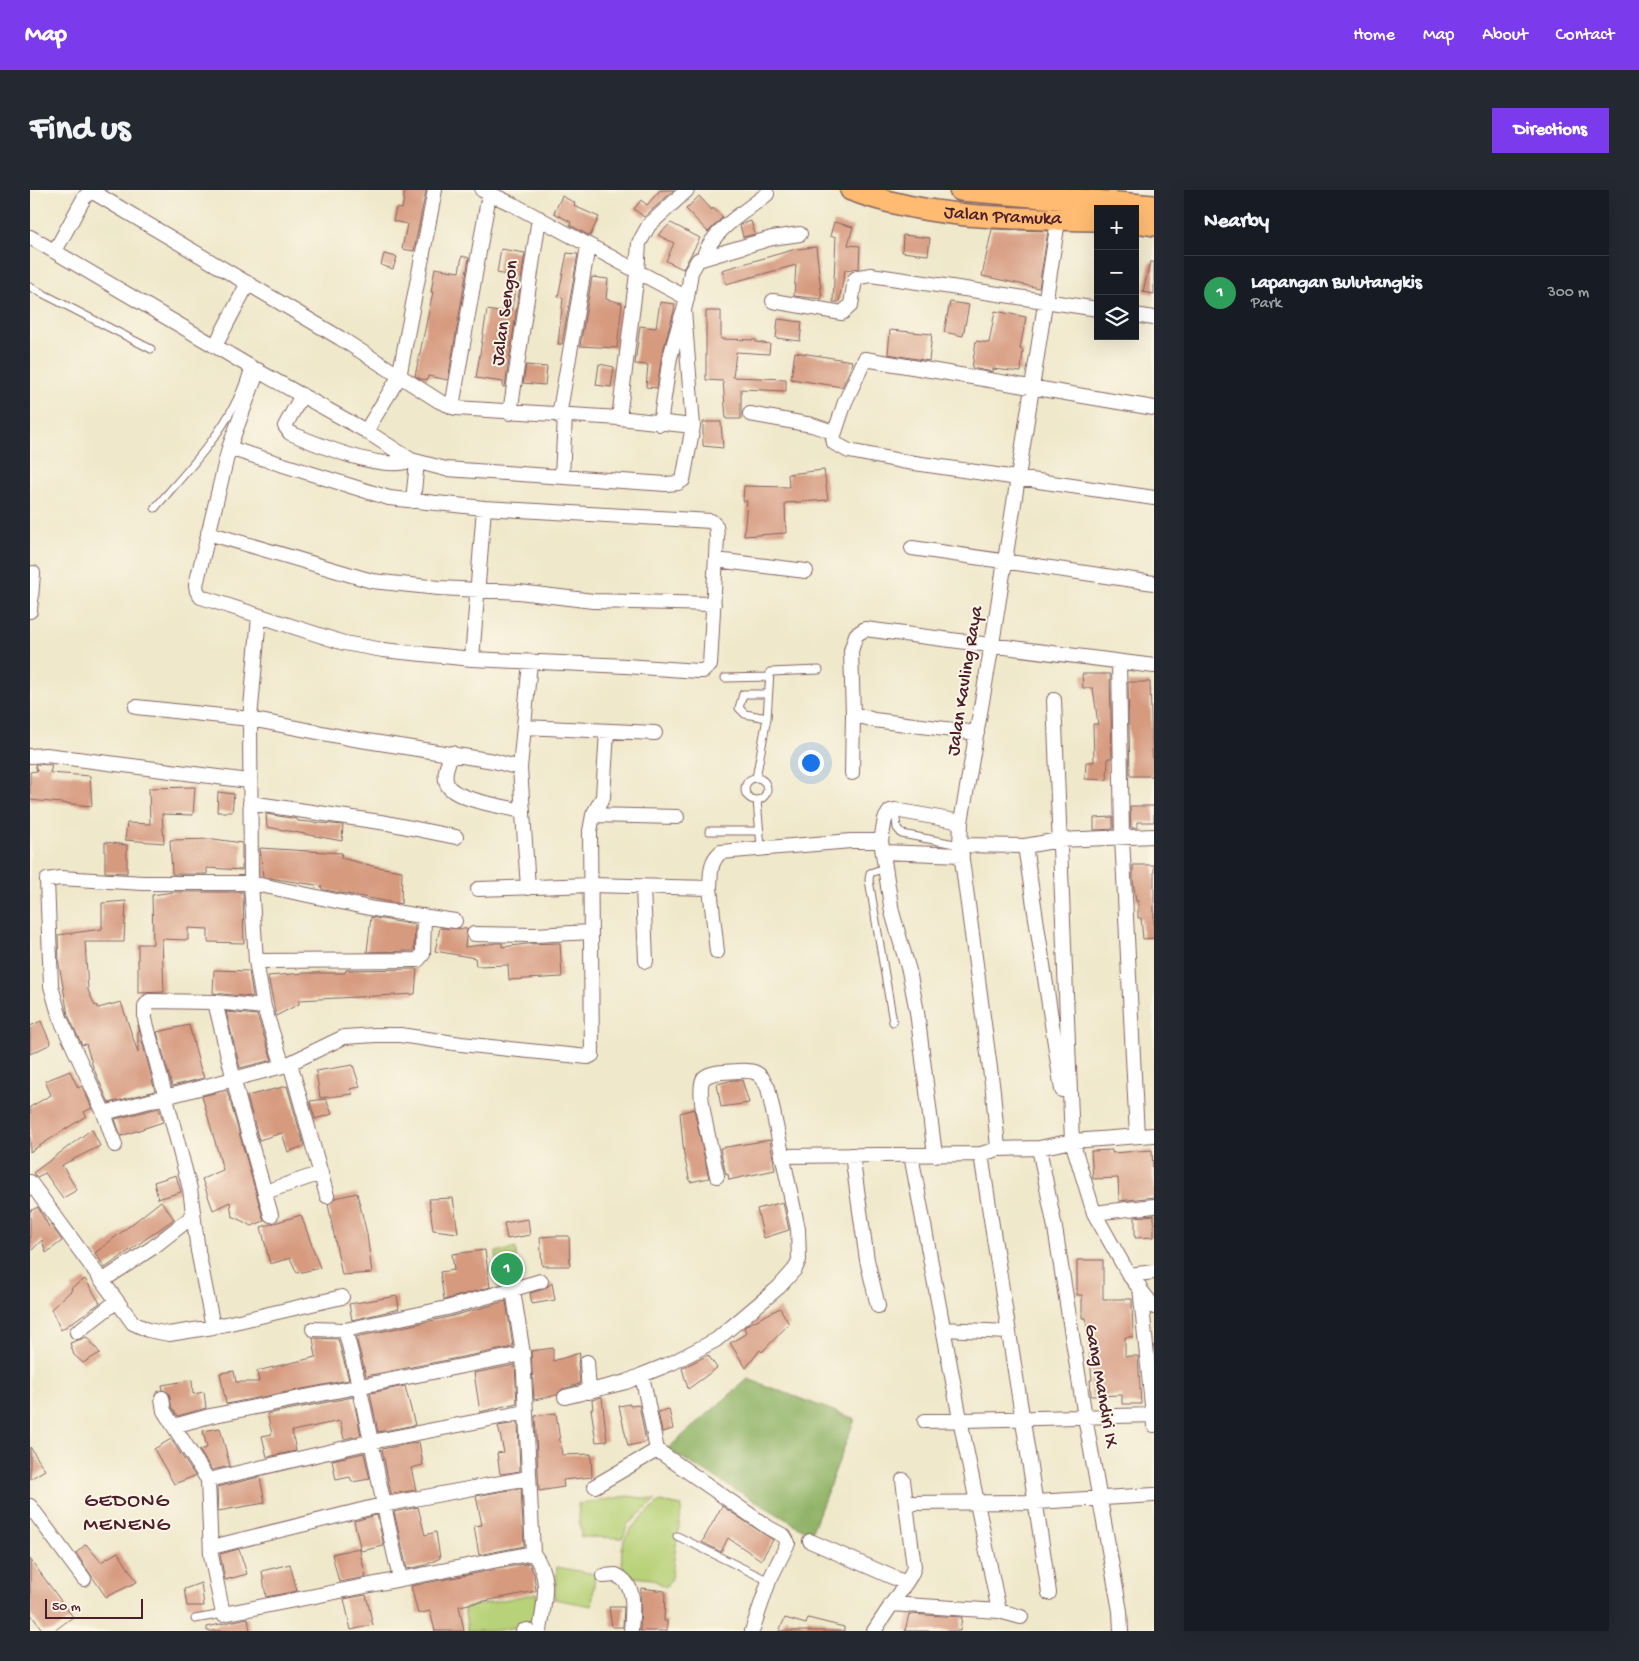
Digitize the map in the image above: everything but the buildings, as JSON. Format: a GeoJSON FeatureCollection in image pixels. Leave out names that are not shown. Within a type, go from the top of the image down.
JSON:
{"type":"FeatureCollection","features":[{"type":"Feature","properties":{"kind":"main road","name":"Jalan Pramuka"},"geometry":{"type":"LineString","coordinates":[[851,190],[913,209],[976,218],[1058,221],[1087,213],[1140,205],[1154,225]]}},
{"type":"Feature","properties":{"kind":"main road","name":"Jalan Pramuka"},"geometry":{"type":"LineString","coordinates":[[960,190],[1006,192],[1087,213]]}},
{"type":"Feature","properties":{"kind":"street"},"geometry":{"type":"LineString","coordinates":[[366,431],[399,377],[435,190]]}},
{"type":"Feature","properties":{"kind":"street"},"geometry":{"type":"LineString","coordinates":[[619,418],[638,273],[639,243],[644,232],[686,190]]}},
{"type":"Feature","properties":{"kind":"street"},"geometry":{"type":"LineString","coordinates":[[55,251],[90,192],[109,200],[340,338],[399,377],[452,407],[510,413],[619,418],[660,424],[693,426]]}},
{"type":"Feature","properties":{"kind":"street"},"geometry":{"type":"LineString","coordinates":[[452,407],[485,192],[539,218],[638,273],[686,304]]}},
{"type":"Feature","properties":{"kind":"street"},"geometry":{"type":"LineString","coordinates":[[703,258],[711,243],[728,225],[768,194]]}},
{"type":"Feature","properties":{"kind":"street","name":"Jalan Sengon"},"geometry":{"type":"LineString","coordinates":[[510,413],[539,218]]}},
{"type":"Feature","properties":{"kind":"street","name":"Jalan Kavling Raya"},"geometry":{"type":"LineString","coordinates":[[998,1149],[993,1090],[961,850],[961,822],[1019,478],[1031,388],[1047,301],[1058,221]]}},
{"type":"Feature","properties":{"kind":"street"},"geometry":{"type":"LineString","coordinates":[[660,424],[670,357],[686,304],[689,280],[694,264],[703,258],[772,238],[800,234]]}},
{"type":"Feature","properties":{"kind":"street"},"geometry":{"type":"LineString","coordinates":[[30,237],[215,346],[366,431],[414,461],[446,469],[678,483],[685,476],[693,426],[686,304]]}},
{"type":"Feature","properties":{"kind":"street"},"geometry":{"type":"LineString","coordinates":[[562,476],[562,416],[588,246]]}},
{"type":"Feature","properties":{"kind":"street"},"geometry":{"type":"LineString","coordinates":[[773,301],[842,313],[852,305],[855,279],[864,275],[1094,308]]}},
{"type":"Feature","properties":{"kind":"street"},"geometry":{"type":"LineString","coordinates":[[215,346],[248,283]]}},
{"type":"Feature","properties":{"kind":"street"},"geometry":{"type":"LineString","coordinates":[[1139,316],[1154,318]]}},
{"type":"Feature","properties":{"kind":"street"},"geometry":{"type":"LineString","coordinates":[[1154,408],[865,360],[833,432],[834,443],[849,451],[1154,498]]}},
{"type":"Feature","properties":{"kind":"street"},"geometry":{"type":"LineString","coordinates":[[229,448],[389,498],[484,508],[711,521],[717,529],[710,665],[703,671],[472,659],[362,646],[205,600],[199,595],[196,585],[229,448],[254,368]]}},
{"type":"Feature","properties":{"kind":"street"},"geometry":{"type":"LineString","coordinates":[[302,395],[285,426],[290,433],[358,458],[398,464],[414,461]]}},
{"type":"Feature","properties":{"kind":"street"},"geometry":{"type":"LineString","coordinates":[[750,414],[812,424],[833,432]]}},
{"type":"Feature","properties":{"kind":"street"},"geometry":{"type":"LineString","coordinates":[[413,501],[414,461]]}},
{"type":"Feature","properties":{"kind":"street"},"geometry":{"type":"LineString","coordinates":[[472,659],[484,508]]}},
{"type":"Feature","properties":{"kind":"street"},"geometry":{"type":"LineString","coordinates":[[208,533],[372,581],[593,600],[714,604]]}},
{"type":"Feature","properties":{"kind":"street"},"geometry":{"type":"LineString","coordinates":[[912,548],[1154,583]]}},
{"type":"Feature","properties":{"kind":"street"},"geometry":{"type":"LineString","coordinates":[[716,560],[806,571]]}},
{"type":"Feature","properties":{"kind":"street"},"geometry":{"type":"LineString","coordinates":[[30,611],[33,573]]}},
{"type":"Feature","properties":{"kind":"street"},"geometry":{"type":"LineString","coordinates":[[259,616],[250,719],[249,781],[256,961],[264,1007],[287,1064],[327,1196]]}},
{"type":"Feature","properties":{"kind":"street"},"geometry":{"type":"LineString","coordinates":[[852,773],[851,651],[856,635],[866,629],[1154,666]]}},
{"type":"Feature","properties":{"kind":"street"},"geometry":{"type":"LineString","coordinates":[[528,888],[520,768],[530,662]]}},
{"type":"Feature","properties":{"kind":"street"},"geometry":{"type":"LineString","coordinates":[[1119,662],[1122,837],[1137,1136]]}},
{"type":"Feature","properties":{"kind":"street"},"geometry":{"type":"LineString","coordinates":[[1054,700],[1059,840],[1062,1061]]}},
{"type":"Feature","properties":{"kind":"street"},"geometry":{"type":"LineString","coordinates":[[136,707],[250,719],[348,738],[494,760],[520,768]]}},
{"type":"Feature","properties":{"kind":"street"},"geometry":{"type":"LineString","coordinates":[[853,714],[874,720],[977,733]]}},
{"type":"Feature","properties":{"kind":"street"},"geometry":{"type":"LineString","coordinates":[[524,727],[655,733]]}},
{"type":"Feature","properties":{"kind":"street"},"geometry":{"type":"LineString","coordinates":[[104,1113],[287,1064],[344,1037],[400,1035],[461,1044],[592,1055],[590,830],[593,816],[603,797],[607,731]]}},
{"type":"Feature","properties":{"kind":"street"},"geometry":{"type":"LineString","coordinates":[[452,754],[445,773],[451,790],[463,796],[523,811]]}},
{"type":"Feature","properties":{"kind":"street"},"geometry":{"type":"LineString","coordinates":[[30,756],[55,756],[249,781]]}},
{"type":"Feature","properties":{"kind":"street"},"geometry":{"type":"LineString","coordinates":[[250,802],[387,823],[456,837]]}},
{"type":"Feature","properties":{"kind":"street"},"geometry":{"type":"LineString","coordinates":[[935,1155],[918,1012],[909,971],[892,912],[882,846],[885,819],[890,811],[895,810],[961,822]]}},
{"type":"Feature","properties":{"kind":"street"},"geometry":{"type":"LineString","coordinates":[[593,816],[677,817]]}},
{"type":"Feature","properties":{"kind":"street"},"geometry":{"type":"LineString","coordinates":[[717,952],[710,888],[712,864],[715,857],[721,852],[761,847],[882,846],[961,850],[1025,846],[1059,840],[1154,836]]}},
{"type":"Feature","properties":{"kind":"street"},"geometry":{"type":"LineString","coordinates":[[1025,846],[1062,1061],[1072,1141],[1094,1213],[1129,1275],[1140,1286],[1154,1307]]}},
{"type":"Feature","properties":{"kind":"street"},"geometry":{"type":"LineString","coordinates":[[115,1145],[104,1113],[60,1018],[50,986],[47,880],[60,878],[143,883],[252,883],[374,909],[455,921]]}},
{"type":"Feature","properties":{"kind":"street"},"geometry":{"type":"LineString","coordinates":[[478,889],[590,885],[710,888]]}},
{"type":"Feature","properties":{"kind":"street"},"geometry":{"type":"LineString","coordinates":[[643,887],[646,961]]}},
{"type":"Feature","properties":{"kind":"street"},"geometry":{"type":"LineString","coordinates":[[256,961],[418,960],[423,954],[424,916]]}},
{"type":"Feature","properties":{"kind":"street"},"geometry":{"type":"LineString","coordinates":[[474,934],[534,935],[591,932]]}},
{"type":"Feature","properties":{"kind":"street"},"geometry":{"type":"LineString","coordinates":[[213,1327],[190,1189],[167,1096],[145,1019],[145,1006],[149,1001],[215,1002],[264,1007]]}},
{"type":"Feature","properties":{"kind":"street"},"geometry":{"type":"LineString","coordinates":[[215,1002],[271,1216]]}},
{"type":"Feature","properties":{"kind":"street"},"geometry":{"type":"LineString","coordinates":[[566,1397],[626,1382],[672,1363],[716,1340],[779,1287],[795,1269],[799,1260],[798,1230],[768,1088],[760,1074],[752,1070],[711,1074],[705,1077],[700,1090],[717,1176]]}},
{"type":"Feature","properties":{"kind":"street"},"geometry":{"type":"LineString","coordinates":[[781,1156],[981,1154],[998,1149],[1039,1148],[1072,1141],[1154,1135]]}},
{"type":"Feature","properties":{"kind":"street","name":"Gang Mandiri IX"},"geometry":{"type":"LineString","coordinates":[[1039,1148],[1056,1228],[1085,1417],[1120,1610],[1121,1631]]}},
{"type":"Feature","properties":{"kind":"street"},"geometry":{"type":"LineString","coordinates":[[981,1154],[1008,1332],[1024,1419],[1049,1593]]}},
{"type":"Feature","properties":{"kind":"street"},"geometry":{"type":"LineString","coordinates":[[852,1155],[867,1260],[878,1306]]}},
{"type":"Feature","properties":{"kind":"street"},"geometry":{"type":"LineString","coordinates":[[911,1155],[960,1419],[999,1611]]}},
{"type":"Feature","properties":{"kind":"street"},"geometry":{"type":"LineString","coordinates":[[265,1192],[321,1173]]}},
{"type":"Feature","properties":{"kind":"street"},"geometry":{"type":"LineString","coordinates":[[30,1182],[133,1323],[148,1330],[169,1334],[213,1327],[342,1297]]}},
{"type":"Feature","properties":{"kind":"street"},"geometry":{"type":"LineString","coordinates":[[1094,1213],[1154,1206]]}},
{"type":"Feature","properties":{"kind":"street"},"geometry":{"type":"LineString","coordinates":[[102,1280],[152,1248],[193,1216]]}},
{"type":"Feature","properties":{"kind":"street"},"geometry":{"type":"LineString","coordinates":[[1129,1275],[1154,1272]]}},
{"type":"Feature","properties":{"kind":"street"},"geometry":{"type":"LineString","coordinates":[[313,1329],[345,1330],[447,1308],[540,1281]]}},
{"type":"Feature","properties":{"kind":"street"},"geometry":{"type":"LineString","coordinates":[[925,1421],[1085,1417],[1153,1419],[1140,1286]]}},
{"type":"Feature","properties":{"kind":"street"},"geometry":{"type":"LineString","coordinates":[[513,1290],[523,1354],[533,1553],[544,1568],[546,1578],[540,1631]]}},
{"type":"Feature","properties":{"kind":"street"},"geometry":{"type":"LineString","coordinates":[[76,1332],[117,1301]]}},
{"type":"Feature","properties":{"kind":"street"},"geometry":{"type":"LineString","coordinates":[[943,1329],[1008,1332]]}},
{"type":"Feature","properties":{"kind":"street"},"geometry":{"type":"LineString","coordinates":[[345,1330],[361,1388],[382,1505],[400,1578]]}},
{"type":"Feature","properties":{"kind":"street"},"geometry":{"type":"LineString","coordinates":[[174,1426],[210,1416],[361,1388],[523,1354]]}},
{"type":"Feature","properties":{"kind":"street"},"geometry":{"type":"LineString","coordinates":[[587,1362],[589,1392]]}},
{"type":"Feature","properties":{"kind":"street"},"geometry":{"type":"LineString","coordinates":[[642,1375],[657,1450],[768,1528],[784,1536],[788,1543],[769,1581],[752,1631]]}},
{"type":"Feature","properties":{"kind":"street"},"geometry":{"type":"LineString","coordinates":[[162,1398],[164,1412],[208,1480],[211,1555],[223,1614],[533,1553]]}},
{"type":"Feature","properties":{"kind":"street"},"geometry":{"type":"LineString","coordinates":[[208,1480],[371,1442],[526,1412]]}},
{"type":"Feature","properties":{"kind":"street"},"geometry":{"type":"LineString","coordinates":[[595,1486],[657,1450]]}},
{"type":"Feature","properties":{"kind":"street"},"geometry":{"type":"LineString","coordinates":[[212,1546],[382,1505],[528,1478]]}},
{"type":"Feature","properties":{"kind":"street"},"geometry":{"type":"LineString","coordinates":[[874,1631],[906,1583],[914,1567],[908,1504],[903,1480]]}},
{"type":"Feature","properties":{"kind":"street"},"geometry":{"type":"LineString","coordinates":[[908,1504],[1036,1502],[1154,1495]]}},
{"type":"Feature","properties":{"kind":"street"},"geometry":{"type":"LineString","coordinates":[[30,1506],[84,1579]]}},
{"type":"Feature","properties":{"kind":"street"},"geometry":{"type":"LineString","coordinates":[[810,1541],[906,1583]]}},
{"type":"Feature","properties":{"kind":"street"},"geometry":{"type":"LineString","coordinates":[[603,1576],[616,1574],[629,1585],[632,1596],[631,1631]]}},
{"type":"Feature","properties":{"kind":"street"},"geometry":{"type":"LineString","coordinates":[[891,1604],[999,1611],[1021,1617]]}},
{"type":"Feature","properties":{"kind":"street"},"geometry":{"type":"LineString","coordinates":[[523,1631],[527,1630]]}},
{"type":"Feature","properties":{"kind":"lane"},"geometry":{"type":"LineString","coordinates":[[30,287],[151,349]]}},
{"type":"Feature","properties":{"kind":"lane"},"geometry":{"type":"LineString","coordinates":[[155,508],[215,436],[254,368]]}},
{"type":"Feature","properties":{"kind":"lane"},"geometry":{"type":"LineString","coordinates":[[756,778],[767,718],[768,677],[772,670],[820,670]]}},
{"type":"Feature","properties":{"kind":"lane"},"geometry":{"type":"LineString","coordinates":[[725,678],[768,677]]}},
{"type":"Feature","properties":{"kind":"lane"},"geometry":{"type":"LineString","coordinates":[[767,718],[745,714],[739,708],[743,694],[768,694]]}},
{"type":"Feature","properties":{"kind":"lane"},"geometry":{"type":"LineString","coordinates":[[756,778],[764,781],[768,788],[764,796],[757,800],[749,797],[745,789],[748,781],[756,778]]}},
{"type":"Feature","properties":{"kind":"lane"},"geometry":{"type":"LineString","coordinates":[[757,800],[761,847]]}},
{"type":"Feature","properties":{"kind":"lane"},"geometry":{"type":"LineString","coordinates":[[895,810],[897,828],[902,834],[961,850]]}},
{"type":"Feature","properties":{"kind":"lane"},"geometry":{"type":"LineString","coordinates":[[709,831],[759,830]]}},
{"type":"Feature","properties":{"kind":"lane"},"geometry":{"type":"LineString","coordinates":[[886,868],[870,873],[869,880],[893,1022]]}},
{"type":"Feature","properties":{"kind":"lane"},"geometry":{"type":"LineString","coordinates":[[677,1536],[769,1581]]}},
{"type":"Feature","properties":{"kind":"lane"},"geometry":{"type":"LineString","coordinates":[[195,1619],[223,1614]]}},
{"type":"Feature","properties":{"kind":"green space"},"geometry":{"type":"Polygon","coordinates":[[[516,1248],[517,1287],[498,1288],[496,1252],[516,1248]]]}},
{"type":"Feature","properties":{"kind":"green space"},"geometry":{"type":"Polygon","coordinates":[[[748,1379],[855,1419],[811,1534],[667,1449],[748,1379]]]}},
{"type":"Feature","properties":{"kind":"green space"},"geometry":{"type":"Polygon","coordinates":[[[628,1496],[656,1500],[628,1524],[623,1538],[581,1537],[578,1504],[628,1496]]]}},
{"type":"Feature","properties":{"kind":"green space"},"geometry":{"type":"Polygon","coordinates":[[[660,1502],[682,1506],[671,1579],[666,1587],[652,1579],[625,1576],[622,1563],[624,1542],[628,1533],[634,1525],[660,1502]]]}},
{"type":"Feature","properties":{"kind":"green space"},"geometry":{"type":"Polygon","coordinates":[[[557,1567],[595,1574],[592,1606],[554,1599],[557,1567]]]}},
{"type":"Feature","properties":{"kind":"green space"},"geometry":{"type":"Polygon","coordinates":[[[537,1593],[534,1624],[494,1631],[468,1631],[464,1608],[537,1593]]]}},
{"type":"Feature","properties":{"kind":"place","name":"Lapangan Bulutangkis"},"geometry":{"type":"Point","coordinates":[507,1269]}},
{"type":"Feature","properties":{"kind":"district","name":"GEDONG MENENG"},"geometry":{"type":"Point","coordinates":[127,1514]}}]}
